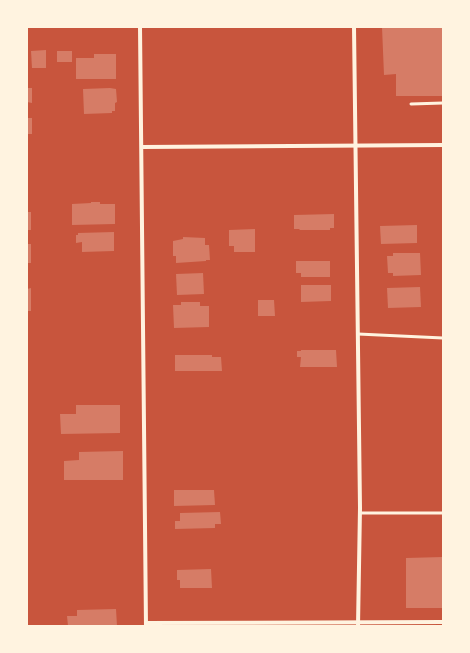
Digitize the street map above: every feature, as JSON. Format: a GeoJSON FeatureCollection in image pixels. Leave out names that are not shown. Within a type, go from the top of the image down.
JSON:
{"type":"FeatureCollection","features":[{"type":"Feature","properties":{"kind":"street"},"geometry":{"type":"LineString","coordinates":[[140,27],[146,625],[443,622]]}},
{"type":"Feature","properties":{"kind":"street"},"geometry":{"type":"LineString","coordinates":[[354,27],[360,513],[358,624]]}},
{"type":"Feature","properties":{"kind":"street"},"geometry":{"type":"LineString","coordinates":[[142,147],[443,145]]}},
{"type":"Feature","properties":{"kind":"lane"},"geometry":{"type":"LineString","coordinates":[[411,104],[443,103]]}},
{"type":"Feature","properties":{"kind":"lane"},"geometry":{"type":"LineString","coordinates":[[358,334],[443,338]]}},
{"type":"Feature","properties":{"kind":"lane"},"geometry":{"type":"LineString","coordinates":[[360,513],[443,513]]}},
{"type":"Feature","properties":{"kind":"building"},"geometry":{"type":"Polygon","coordinates":[[[382,27],[443,27],[443,96],[396,96],[396,74],[384,75],[382,27]]]}},
{"type":"Feature","properties":{"kind":"building"},"geometry":{"type":"Polygon","coordinates":[[[46,50],[46,68],[32,68],[31,51],[46,50]]]}},
{"type":"Feature","properties":{"kind":"building"},"geometry":{"type":"Polygon","coordinates":[[[57,51],[72,51],[72,62],[57,62],[57,51]]]}},
{"type":"Feature","properties":{"kind":"building"},"geometry":{"type":"Polygon","coordinates":[[[94,54],[116,54],[116,79],[76,79],[76,58],[94,58],[94,54]]]}},
{"type":"Feature","properties":{"kind":"building"},"geometry":{"type":"Polygon","coordinates":[[[27,88],[32,88],[32,103],[27,102],[27,88]]]}},
{"type":"Feature","properties":{"kind":"building"},"geometry":{"type":"Polygon","coordinates":[[[83,89],[116,89],[117,102],[115,103],[115,111],[112,111],[112,113],[84,114],[83,89]]]}},
{"type":"Feature","properties":{"kind":"building"},"geometry":{"type":"Polygon","coordinates":[[[27,118],[32,118],[32,134],[27,134],[27,118]]]}},
{"type":"Feature","properties":{"kind":"building"},"geometry":{"type":"Polygon","coordinates":[[[100,202],[100,204],[115,204],[115,224],[72,225],[72,204],[100,202]]]}},
{"type":"Feature","properties":{"kind":"building"},"geometry":{"type":"Polygon","coordinates":[[[27,212],[31,212],[31,230],[27,230],[27,212]]]}},
{"type":"Feature","properties":{"kind":"building"},"geometry":{"type":"Polygon","coordinates":[[[334,214],[334,228],[330,228],[330,230],[294,229],[294,215],[334,214]]]}},
{"type":"Feature","properties":{"kind":"building"},"geometry":{"type":"Polygon","coordinates":[[[417,225],[417,243],[381,244],[380,226],[417,225]]]}},
{"type":"Feature","properties":{"kind":"building"},"geometry":{"type":"Polygon","coordinates":[[[255,229],[255,252],[234,252],[234,246],[229,246],[229,230],[255,229]]]}},
{"type":"Feature","properties":{"kind":"building"},"geometry":{"type":"Polygon","coordinates":[[[114,232],[114,251],[82,252],[82,242],[76,243],[76,235],[78,235],[78,233],[114,232]]]}},
{"type":"Feature","properties":{"kind":"building"},"geometry":{"type":"Polygon","coordinates":[[[183,237],[205,238],[205,245],[209,245],[210,260],[176,263],[176,256],[173,256],[173,241],[183,239],[183,237]]]}},
{"type":"Feature","properties":{"kind":"building"},"geometry":{"type":"Polygon","coordinates":[[[27,244],[31,244],[31,263],[27,263],[27,244]]]}},
{"type":"Feature","properties":{"kind":"building"},"geometry":{"type":"Polygon","coordinates":[[[393,253],[420,253],[421,275],[393,276],[393,273],[388,273],[387,256],[393,256],[393,253]]]}},
{"type":"Feature","properties":{"kind":"building"},"geometry":{"type":"Polygon","coordinates":[[[296,261],[330,261],[330,277],[301,277],[301,273],[296,273],[296,261]]]}},
{"type":"Feature","properties":{"kind":"building"},"geometry":{"type":"Polygon","coordinates":[[[203,273],[204,294],[177,295],[176,274],[203,273]]]}},
{"type":"Feature","properties":{"kind":"building"},"geometry":{"type":"Polygon","coordinates":[[[301,285],[331,285],[331,301],[301,302],[301,285]]]}},
{"type":"Feature","properties":{"kind":"building"},"geometry":{"type":"Polygon","coordinates":[[[420,287],[421,307],[388,308],[387,288],[420,287]]]}},
{"type":"Feature","properties":{"kind":"building"},"geometry":{"type":"Polygon","coordinates":[[[31,288],[31,311],[27,311],[27,289],[31,288]]]}},
{"type":"Feature","properties":{"kind":"building"},"geometry":{"type":"Polygon","coordinates":[[[258,300],[274,300],[275,316],[258,316],[258,300]]]}},
{"type":"Feature","properties":{"kind":"building"},"geometry":{"type":"Polygon","coordinates":[[[181,302],[200,302],[200,306],[209,306],[209,327],[174,328],[173,305],[181,305],[181,302]]]}},
{"type":"Feature","properties":{"kind":"building"},"geometry":{"type":"Polygon","coordinates":[[[336,350],[337,367],[300,367],[301,357],[297,357],[297,351],[336,350]]]}},
{"type":"Feature","properties":{"kind":"building"},"geometry":{"type":"Polygon","coordinates":[[[175,355],[212,355],[212,357],[221,357],[222,371],[175,371],[175,355]]]}},
{"type":"Feature","properties":{"kind":"building"},"geometry":{"type":"Polygon","coordinates":[[[76,405],[120,405],[120,433],[61,434],[60,414],[76,414],[76,405]]]}},
{"type":"Feature","properties":{"kind":"building"},"geometry":{"type":"Polygon","coordinates":[[[123,451],[123,480],[64,480],[64,461],[79,460],[79,452],[123,451]]]}},
{"type":"Feature","properties":{"kind":"building"},"geometry":{"type":"Polygon","coordinates":[[[174,490],[214,490],[215,505],[174,506],[174,490]]]}},
{"type":"Feature","properties":{"kind":"building"},"geometry":{"type":"Polygon","coordinates":[[[220,512],[221,524],[215,524],[215,528],[175,529],[175,521],[180,521],[180,513],[220,512]]]}},
{"type":"Feature","properties":{"kind":"building"},"geometry":{"type":"Polygon","coordinates":[[[443,557],[443,608],[406,608],[406,558],[443,557]]]}},
{"type":"Feature","properties":{"kind":"building"},"geometry":{"type":"Polygon","coordinates":[[[211,569],[212,588],[180,588],[180,580],[177,580],[177,570],[211,569]]]}},
{"type":"Feature","properties":{"kind":"building"},"geometry":{"type":"Polygon","coordinates":[[[116,609],[117,626],[68,626],[67,616],[77,616],[77,610],[116,609]]]}}]}
